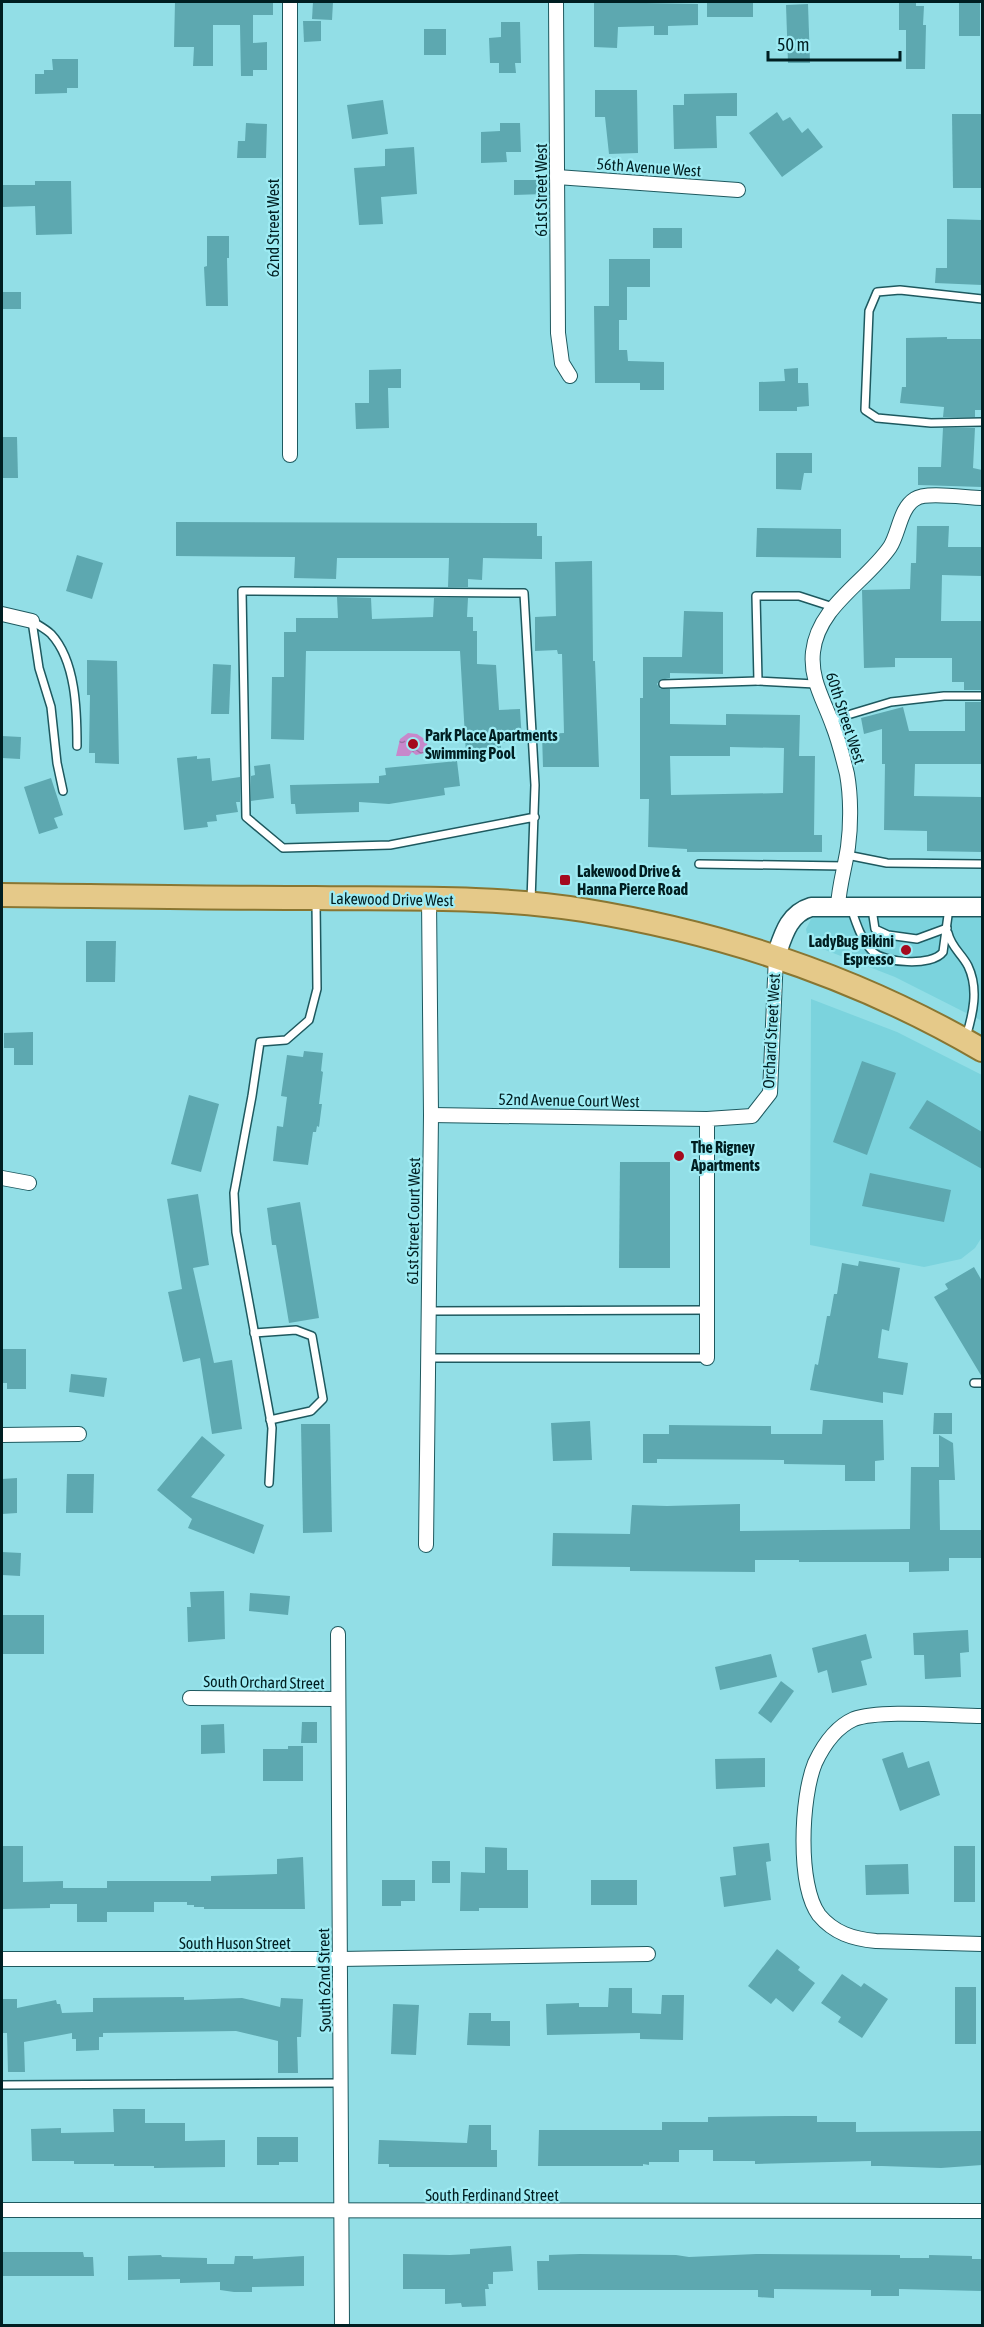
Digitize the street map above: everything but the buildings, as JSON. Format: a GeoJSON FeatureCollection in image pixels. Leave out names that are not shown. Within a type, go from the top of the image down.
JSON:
{"type":"FeatureCollection","features":[{"type":"Feature","properties":{"kind":"main road","name":"Lakewood Drive West"},"geometry":{"type":"LineString","coordinates":[[2,895],[429,898],[531,904],[582,910],[651,923],[776,956]]}},
{"type":"Feature","properties":{"kind":"main road","name":"Orchard Street West"},"geometry":{"type":"LineString","coordinates":[[776,956],[878,995],[974,1045]]}},
{"type":"Feature","properties":{"kind":"street","name":"62nd Street West"},"geometry":{"type":"LineString","coordinates":[[290,2],[290,455]]}},
{"type":"Feature","properties":{"kind":"street","name":"61st Street West"},"geometry":{"type":"LineString","coordinates":[[556,2],[558,333],[562,363],[570,376]]}},
{"type":"Feature","properties":{"kind":"street","name":"56th Avenue West"},"geometry":{"type":"LineString","coordinates":[[557,177],[738,190]]}},
{"type":"Feature","properties":{"kind":"street","name":"60th Street West"},"geometry":{"type":"LineString","coordinates":[[844,906],[845,860],[849,828],[847,776],[831,720],[815,684],[812,665],[817,636],[834,607],[886,552],[896,535],[906,508],[913,500],[926,495],[982,498]]}},
{"type":"Feature","properties":{"kind":"street"},"geometry":{"type":"LineString","coordinates":[[2,614],[32,621]]}},
{"type":"Feature","properties":{"kind":"street","name":"61st Street Court West"},"geometry":{"type":"LineString","coordinates":[[426,1545],[431,1115],[429,898]]}},
{"type":"Feature","properties":{"kind":"street"},"geometry":{"type":"LineString","coordinates":[[776,956],[787,927],[798,913],[811,907],[982,907]]}},
{"type":"Feature","properties":{"kind":"street","name":"Orchard Street West"},"geometry":{"type":"LineString","coordinates":[[707,1119],[752,1116],[770,1093],[776,956]]}},
{"type":"Feature","properties":{"kind":"street","name":"52nd Avenue Court West"},"geometry":{"type":"LineString","coordinates":[[431,1115],[707,1119]]}},
{"type":"Feature","properties":{"kind":"street"},"geometry":{"type":"LineString","coordinates":[[707,1119],[707,1358]]}},
{"type":"Feature","properties":{"kind":"street"},"geometry":{"type":"LineString","coordinates":[[2,1178],[29,1183]]}},
{"type":"Feature","properties":{"kind":"street"},"geometry":{"type":"LineString","coordinates":[[2,1435],[78,1434]]}},
{"type":"Feature","properties":{"kind":"street","name":"South 62nd Street"},"geometry":{"type":"LineString","coordinates":[[338,1634],[342,2325]]}},
{"type":"Feature","properties":{"kind":"street","name":"South Orchard Street"},"geometry":{"type":"LineString","coordinates":[[190,1698],[338,1699]]}},
{"type":"Feature","properties":{"kind":"street"},"geometry":{"type":"LineString","coordinates":[[982,1716],[875,1715],[856,1719],[840,1728],[823,1749],[811,1775],[804,1855],[809,1897],[820,1915],[838,1932],[859,1939],[876,1941],[982,1944]]}},
{"type":"Feature","properties":{"kind":"street","name":"South Huson Street"},"geometry":{"type":"LineString","coordinates":[[2,1959],[340,1959],[648,1954]]}},
{"type":"Feature","properties":{"kind":"street","name":"South Ferdinand Street"},"geometry":{"type":"LineString","coordinates":[[2,2210],[982,2211]]}},
{"type":"Feature","properties":{"kind":"lane"},"geometry":{"type":"LineString","coordinates":[[982,299],[900,290],[877,292],[870,311],[865,410],[877,418],[931,423],[982,422]]}},
{"type":"Feature","properties":{"kind":"lane"},"geometry":{"type":"LineString","coordinates":[[531,904],[534,817],[534,785],[525,593],[242,591],[246,817],[283,848],[390,845],[534,817]]}},
{"type":"Feature","properties":{"kind":"lane"},"geometry":{"type":"LineString","coordinates":[[758,681],[756,596],[799,596],[834,607]]}},
{"type":"Feature","properties":{"kind":"lane"},"geometry":{"type":"LineString","coordinates":[[32,621],[51,633],[63,653],[72,681],[77,713],[77,746]]}},
{"type":"Feature","properties":{"kind":"lane"},"geometry":{"type":"LineString","coordinates":[[32,621],[39,668],[51,707],[57,763],[63,790]]}},
{"type":"Feature","properties":{"kind":"lane"},"geometry":{"type":"LineString","coordinates":[[663,684],[758,681],[815,684]]}},
{"type":"Feature","properties":{"kind":"lane"},"geometry":{"type":"LineString","coordinates":[[831,720],[891,702],[944,696],[982,696]]}},
{"type":"Feature","properties":{"kind":"lane"},"geometry":{"type":"LineString","coordinates":[[699,864],[845,860],[982,864]]}},
{"type":"Feature","properties":{"kind":"lane"},"geometry":{"type":"LineString","coordinates":[[269,1483],[272,1428],[236,1232],[234,1193],[260,1042],[286,1040],[309,1020],[317,990],[315,898]]}},
{"type":"Feature","properties":{"kind":"lane"},"geometry":{"type":"LineString","coordinates":[[844,906],[864,941],[875,954],[920,962],[935,959],[943,952],[950,907]]}},
{"type":"Feature","properties":{"kind":"lane"},"geometry":{"type":"LineString","coordinates":[[872,906],[874,929],[888,935],[917,939],[946,928]]}},
{"type":"Feature","properties":{"kind":"lane"},"geometry":{"type":"LineString","coordinates":[[946,928],[954,949],[968,966],[974,990],[974,1045]]}},
{"type":"Feature","properties":{"kind":"lane"},"geometry":{"type":"LineString","coordinates":[[429,1311],[707,1310]]}},
{"type":"Feature","properties":{"kind":"lane"},"geometry":{"type":"LineString","coordinates":[[254,1334],[296,1330],[312,1336],[323,1399],[310,1412],[270,1420]]}},
{"type":"Feature","properties":{"kind":"lane"},"geometry":{"type":"LineString","coordinates":[[428,1358],[707,1358]]}},
{"type":"Feature","properties":{"kind":"lane"},"geometry":{"type":"LineString","coordinates":[[974,1383],[982,1383]]}},
{"type":"Feature","properties":{"kind":"lane"},"geometry":{"type":"LineString","coordinates":[[2,2085],[342,2083]]}},
{"type":"Feature","properties":{"kind":"shaded area"},"geometry":{"type":"Polygon","coordinates":[[[820,914],[982,918],[982,1021],[895,977],[815,946],[808,939],[806,929],[811,919],[820,914]]]}},
{"type":"Feature","properties":{"kind":"shaded area"},"geometry":{"type":"Polygon","coordinates":[[[811,999],[897,1032],[982,1075],[982,1237],[975,1248],[961,1259],[924,1267],[810,1245],[811,999]]]}},
{"type":"Feature","properties":{"kind":"water","name":"Park Place Apartments Swimming Pool"},"geometry":{"type":"Polygon","coordinates":[[[408,733],[417,734],[426,740],[429,752],[416,755],[412,752],[409,756],[396,756],[400,739],[408,733]]]}},
{"type":"Feature","properties":{"kind":"place","name":"Park Place Apartments Swimming Pool"},"geometry":{"type":"Point","coordinates":[413,744]}},
{"type":"Feature","properties":{"kind":"place","name":"Lakewood Drive & Hanna Pierce Road"},"geometry":{"type":"Point","coordinates":[565,880]}},
{"type":"Feature","properties":{"kind":"place","name":"LadyBug Bikini Espresso"},"geometry":{"type":"Point","coordinates":[906,950]}},
{"type":"Feature","properties":{"kind":"place","name":"The Rigney Apartments"},"geometry":{"type":"Point","coordinates":[679,1156]}}]}
